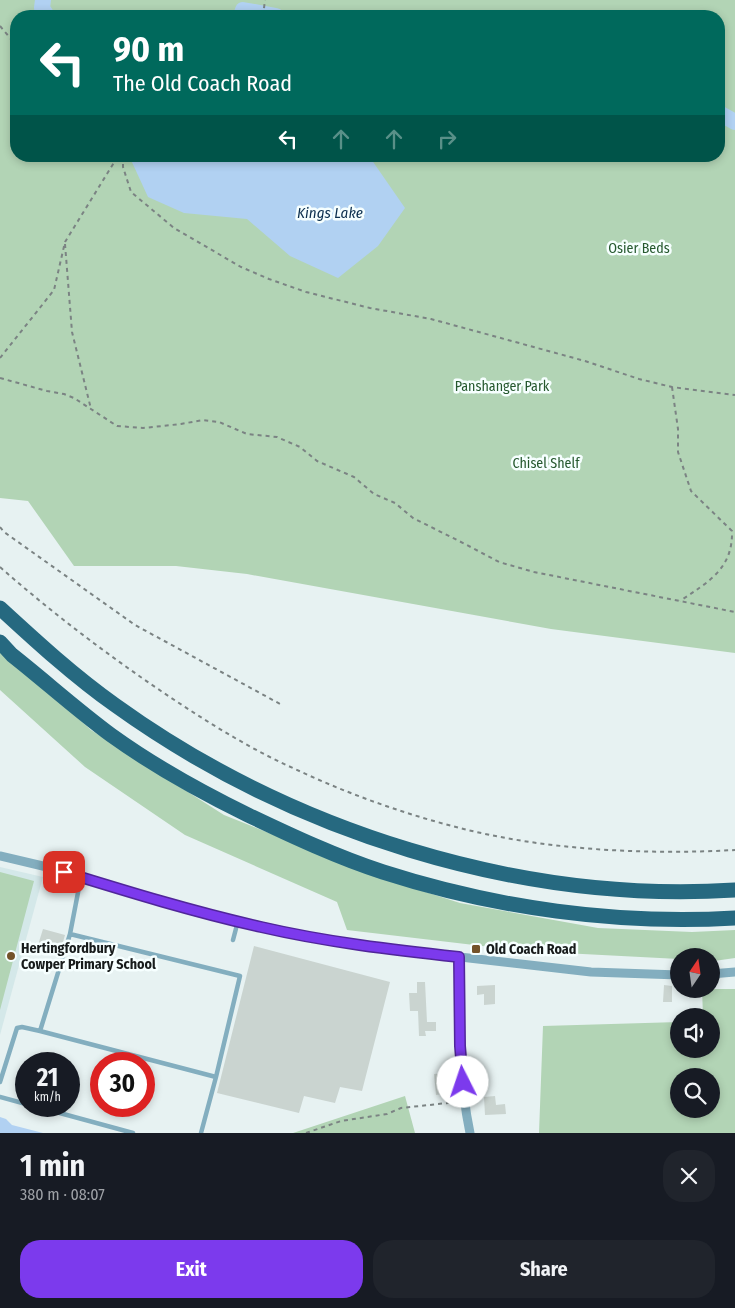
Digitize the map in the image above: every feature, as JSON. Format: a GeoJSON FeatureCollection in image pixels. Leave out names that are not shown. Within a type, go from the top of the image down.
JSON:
{"type":"FeatureCollection","features":[{"type":"Feature","properties":{"kind":"highway"},"geometry":{"type":"LineString","coordinates":[[0,608],[80,679],[123,711],[184,751],[244,785],[270,797],[371,837],[428,856],[541,881],[632,891],[698,893],[735,890]]}},
{"type":"Feature","properties":{"kind":"highway"},"geometry":{"type":"LineString","coordinates":[[0,642],[12,655],[111,735],[195,788],[283,832],[382,872],[531,908],[644,918],[701,920],[735,918]]}},
{"type":"Feature","properties":{"kind":"street"},"geometry":{"type":"LineString","coordinates":[[0,856],[47,867],[196,912],[345,943],[591,972],[670,975]]}},
{"type":"Feature","properties":{"kind":"street"},"geometry":{"type":"LineString","coordinates":[[459,957],[460,1046],[464,1101],[470,1133]]}},
{"type":"Feature","properties":{"kind":"street"},"geometry":{"type":"LineString","coordinates":[[720,973],[735,972]]}},
{"type":"Feature","properties":{"kind":"lane"},"geometry":{"type":"LineString","coordinates":[[40,1031],[70,934],[81,877]]}},
{"type":"Feature","properties":{"kind":"lane"},"geometry":{"type":"LineString","coordinates":[[233,940],[238,922]]}},
{"type":"Feature","properties":{"kind":"lane"},"geometry":{"type":"LineString","coordinates":[[70,934],[240,976],[201,1133]]}},
{"type":"Feature","properties":{"kind":"lane"},"geometry":{"type":"LineString","coordinates":[[0,1082],[13,1035],[17,1028],[22,1027],[216,1076]]}},
{"type":"Feature","properties":{"kind":"lane"},"geometry":{"type":"LineString","coordinates":[[0,1097],[15,1101]]}},
{"type":"Feature","properties":{"kind":"lane"},"geometry":{"type":"LineString","coordinates":[[74,1117],[133,1133]]}},
{"type":"Feature","properties":{"kind":"path"},"geometry":{"type":"LineString","coordinates":[[0,26],[10,38]]}},
{"type":"Feature","properties":{"kind":"path"},"geometry":{"type":"LineString","coordinates":[[0,358],[54,290],[65,242],[114,162]]}},
{"type":"Feature","properties":{"kind":"path"},"geometry":{"type":"LineString","coordinates":[[123,162],[131,192],[174,228],[241,267],[269,279],[306,292],[370,308],[431,319],[672,387],[735,395]]}},
{"type":"Feature","properties":{"kind":"path"},"geometry":{"type":"LineString","coordinates":[[65,242],[72,332],[91,409]]}},
{"type":"Feature","properties":{"kind":"path"},"geometry":{"type":"LineString","coordinates":[[0,378],[64,394],[117,426],[143,428],[203,420],[219,422],[247,434],[277,437],[300,447],[317,461],[354,477],[374,494],[395,503],[413,518],[499,562],[534,572],[632,593],[735,612]]}},
{"type":"Feature","properties":{"kind":"path"},"geometry":{"type":"LineString","coordinates":[[672,387],[678,429],[678,452],[692,491],[732,531],[733,543],[724,566],[710,581],[680,601]]}},
{"type":"Feature","properties":{"kind":"path"},"geometry":{"type":"LineString","coordinates":[[0,527],[4,532],[135,625],[282,705]]}},
{"type":"Feature","properties":{"kind":"path"},"geometry":{"type":"LineString","coordinates":[[0,567],[55,614],[115,659],[182,705],[263,754],[341,789],[455,827],[523,841],[640,851],[688,852],[735,850]]}},
{"type":"Feature","properties":{"kind":"path"},"geometry":{"type":"LineString","coordinates":[[306,1133],[341,1121],[387,1114],[401,1108],[464,1101]]}},
{"type":"Feature","properties":{"kind":"shaded area","name":"Hertingfordbury Cowper Primary School"},"geometry":{"type":"Polygon","coordinates":[[[0,867],[43,877],[0,1035],[0,867]]]}},
{"type":"Feature","properties":{"kind":"green space","name":"Panshanger Park"},"geometry":{"type":"Polygon","coordinates":[[[0,0],[735,0],[735,653],[551,629],[247,574],[176,566],[74,566],[28,501],[0,498],[0,0]]]}},
{"type":"Feature","properties":{"kind":"green space"},"geometry":{"type":"Polygon","coordinates":[[[0,648],[91,730],[224,815],[379,877],[460,903],[598,928],[692,932],[735,930],[735,958],[720,960],[720,948],[670,948],[670,959],[525,951],[347,930],[337,902],[185,835],[85,767],[0,690],[0,648]]]}},
{"type":"Feature","properties":{"kind":"green space","name":"Hertingfordbury Cowper Primary School"},"geometry":{"type":"Polygon","coordinates":[[[0,872],[34,881],[0,1010],[0,872]]]}},
{"type":"Feature","properties":{"kind":"green space"},"geometry":{"type":"Polygon","coordinates":[[[720,989],[735,989],[735,1133],[539,1133],[543,1026],[670,1022],[670,1058],[720,1058],[720,1008],[703,1008],[702,998],[720,998],[720,989]]]}},
{"type":"Feature","properties":{"kind":"green space"},"geometry":{"type":"Polygon","coordinates":[[[405,1096],[415,1133],[293,1133],[405,1096]]]}},
{"type":"Feature","properties":{"kind":"water","name":"Kings Lake"},"geometry":{"type":"Polygon","coordinates":[[[132,162],[373,162],[405,208],[378,246],[338,278],[290,256],[247,219],[184,213],[148,197],[132,162]]]}},
{"type":"Feature","properties":{"kind":"water"},"geometry":{"type":"Polygon","coordinates":[[[0,1117],[6,1119],[12,1125],[43,1133],[0,1133],[0,1117]]]}},
{"type":"Feature","properties":{"kind":"building"},"geometry":{"type":"Polygon","coordinates":[[[43,929],[65,935],[61,949],[38,945],[43,929]]]}},
{"type":"Feature","properties":{"kind":"building"},"geometry":{"type":"Polygon","coordinates":[[[254,946],[390,982],[362,1091],[340,1087],[335,1103],[304,1096],[299,1113],[217,1093],[254,946]]]}},
{"type":"Feature","properties":{"kind":"building"},"geometry":{"type":"Polygon","coordinates":[[[417,982],[425,982],[427,1022],[436,1022],[436,1031],[425,1031],[426,1036],[419,1036],[418,1011],[410,1011],[409,993],[417,993],[417,982]]]}},
{"type":"Feature","properties":{"kind":"building"},"geometry":{"type":"Polygon","coordinates":[[[495,985],[495,1004],[484,1005],[484,994],[477,995],[477,986],[495,985]]]}},
{"type":"Feature","properties":{"kind":"building"},"geometry":{"type":"Polygon","coordinates":[[[664,985],[670,986],[672,1002],[663,1002],[664,985]]]}},
{"type":"Feature","properties":{"kind":"building"},"geometry":{"type":"Polygon","coordinates":[[[445,1073],[449,1093],[436,1095],[434,1074],[445,1073]]]}},
{"type":"Feature","properties":{"kind":"building"},"geometry":{"type":"Polygon","coordinates":[[[495,1096],[496,1105],[505,1104],[506,1114],[485,1115],[484,1097],[495,1096]]]}},
{"type":"Feature","properties":{"kind":"waterway"},"geometry":{"type":"LineString","coordinates":[[43,0],[43,10]]}},
{"type":"Feature","properties":{"kind":"waterway"},"geometry":{"type":"LineString","coordinates":[[725,116],[735,122]]}},
{"type":"Feature","properties":{"kind":"place","name":"Old Coach Road"},"geometry":{"type":"Point","coordinates":[476,949]}},
{"type":"Feature","properties":{"kind":"place","name":"Hertingfordbury Cowper Primary School"},"geometry":{"type":"Point","coordinates":[11,956]}},
{"type":"Feature","properties":{"kind":"route"},"geometry":{"type":"LineString","coordinates":[[64,872],[196,912],[262,928],[345,943],[459,957],[460,1046],[463,1082]]}},
{"type":"Feature","properties":{"kind":"park label","name":"Osier Beds"},"geometry":{"type":"Point","coordinates":[639,248]}},
{"type":"Feature","properties":{"kind":"park label","name":"Chisel Shelf"},"geometry":{"type":"Point","coordinates":[546,463]}}]}
